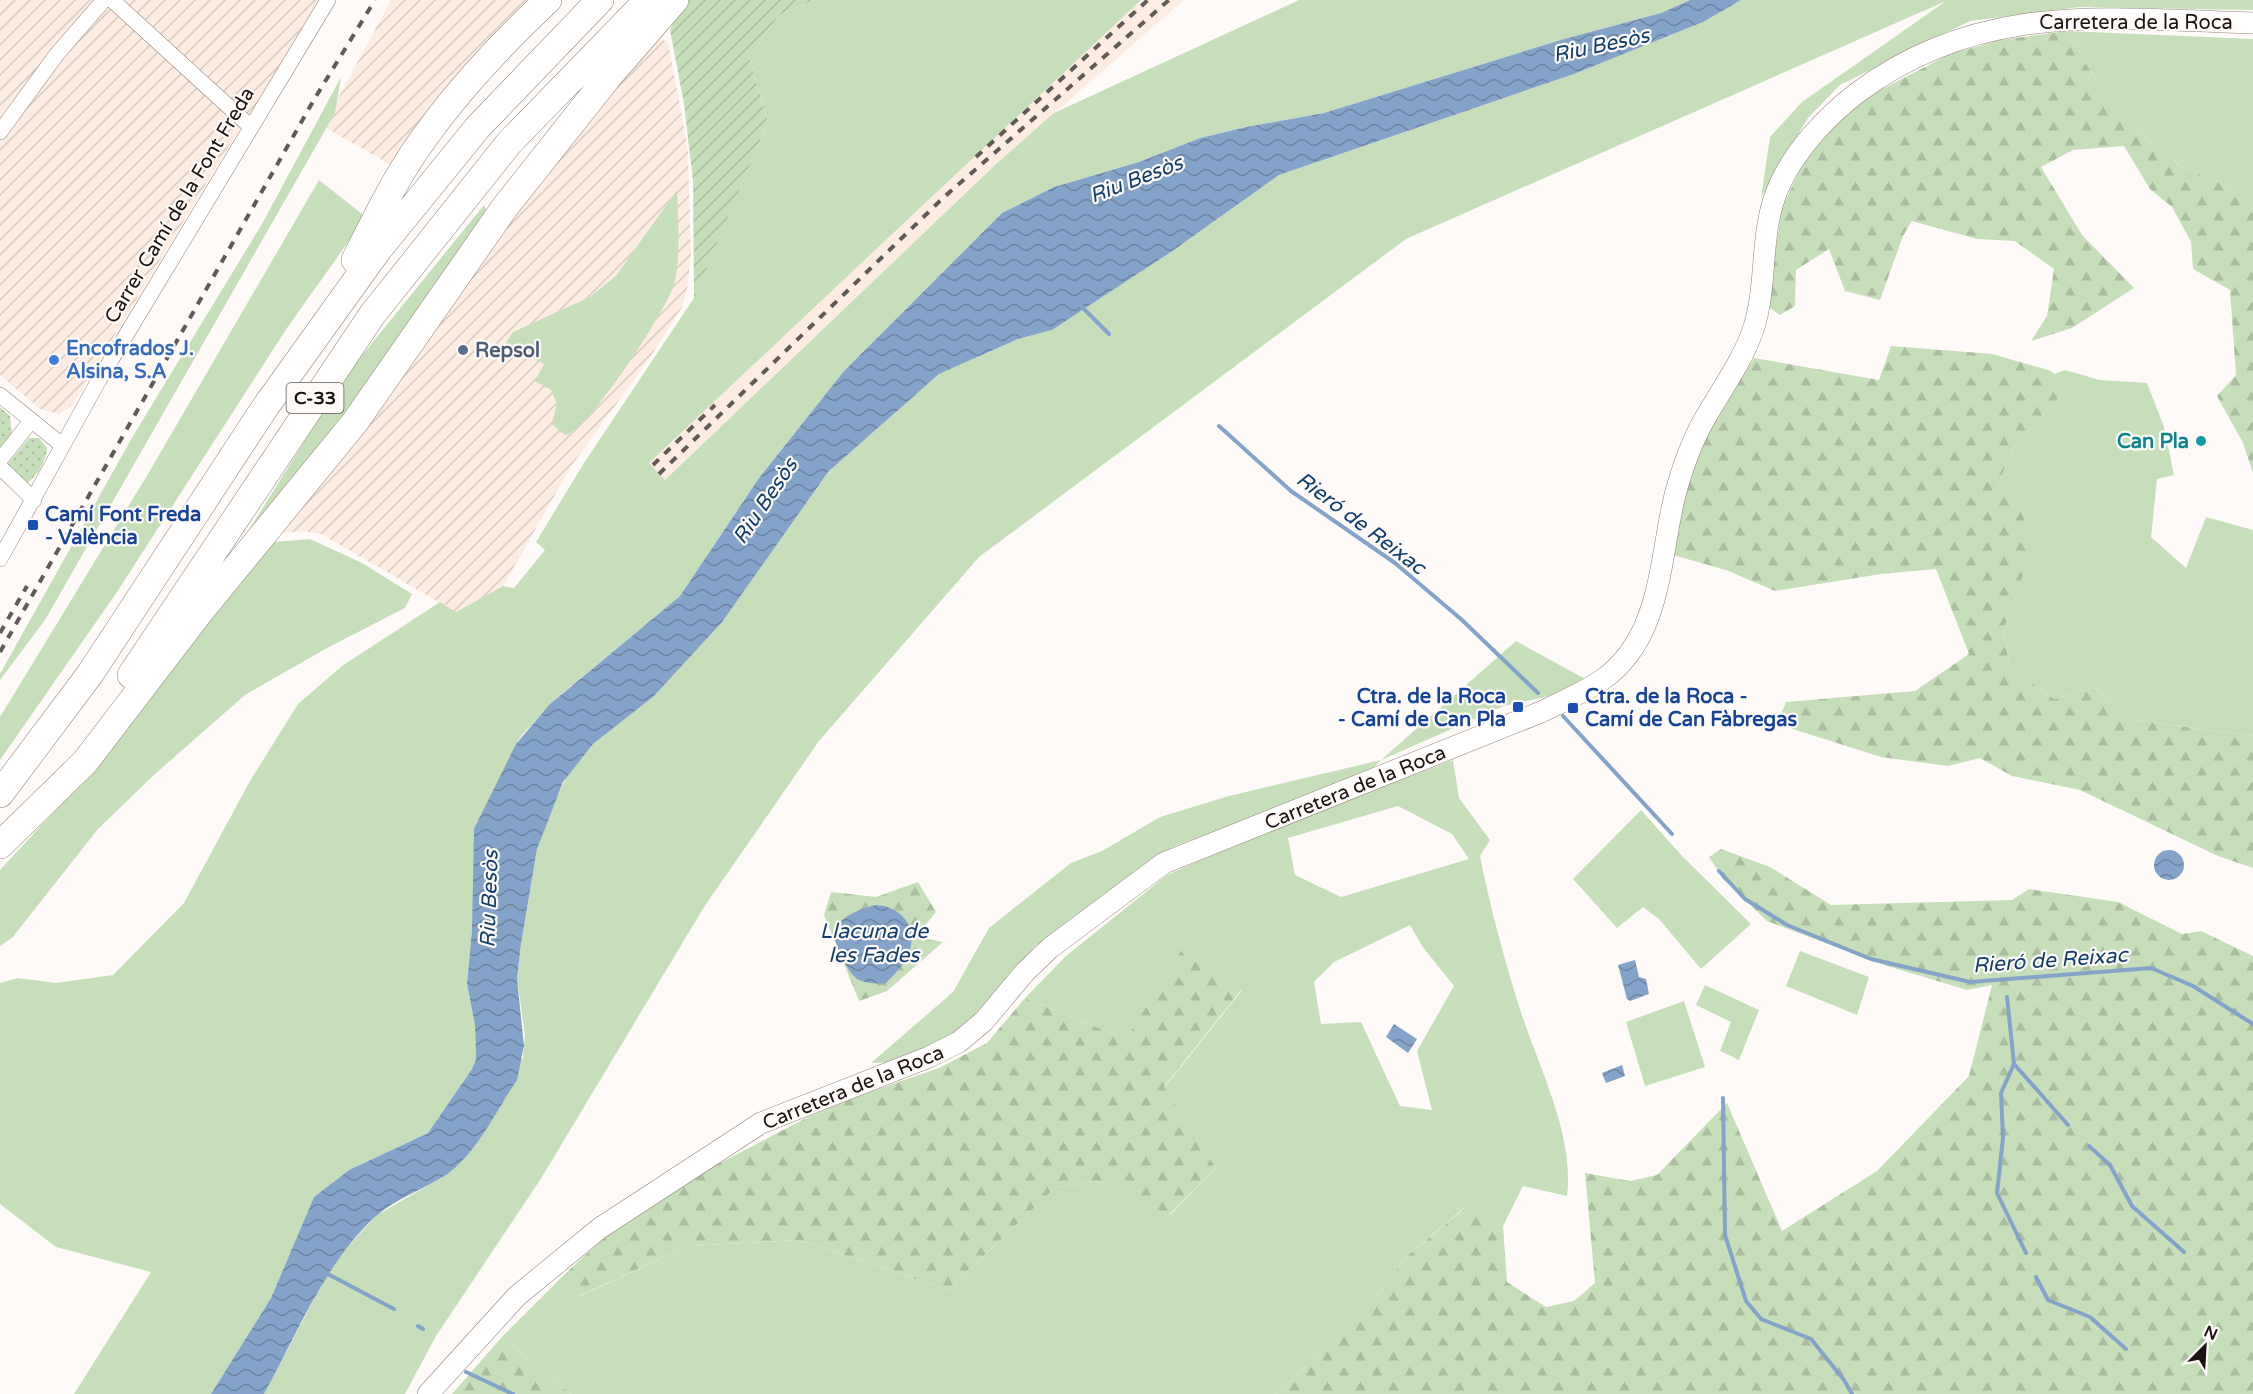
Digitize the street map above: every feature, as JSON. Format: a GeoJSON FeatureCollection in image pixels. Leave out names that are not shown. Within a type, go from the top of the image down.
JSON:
{"type":"FeatureCollection","features":[{"type":"Feature","properties":{"kind":"highway"},"geometry":{"type":"LineString","coordinates":[[316,336],[369,232],[416,149],[491,59],[548,0]]}},
{"type":"Feature","properties":{"kind":"highway","name":"C-33"},"geometry":{"type":"LineString","coordinates":[[0,794],[90,674],[260,416],[397,225],[478,127],[600,0]]}},
{"type":"Feature","properties":{"kind":"highway","name":"C-33"},"geometry":{"type":"LineString","coordinates":[[0,845],[68,764],[123,686],[372,315],[509,143],[648,0]]}},
{"type":"Feature","properties":{"kind":"highway"},"geometry":{"type":"LineString","coordinates":[[19,825],[85,762],[199,613],[355,422],[505,207],[615,69],[675,0]]}},
{"type":"Feature","properties":{"kind":"street"},"geometry":{"type":"LineString","coordinates":[[0,132],[57,54],[104,0]]}},
{"type":"Feature","properties":{"kind":"street"},"geometry":{"type":"LineString","coordinates":[[112,0],[251,126]]}},
{"type":"Feature","properties":{"kind":"street","name":"Carrer Camí de la Font Freda"},"geometry":{"type":"LineString","coordinates":[[0,559],[62,446],[328,0]]}},
{"type":"Feature","properties":{"kind":"street","name":"Carretera de la Roca"},"geometry":{"type":"LineString","coordinates":[[428,1394],[517,1296],[600,1228],[761,1123],[949,1048],[984,1021],[1025,972],[1050,948],[1164,863],[1541,712],[1588,689],[1616,669],[1633,650],[1651,615],[1673,502],[1689,453],[1705,419],[1743,356],[1753,332],[1766,224],[1781,181],[1809,140],[1839,108],[1884,73],[1925,51],[1974,33],[2030,21],[2070,18],[2253,23]]}},
{"type":"Feature","properties":{"kind":"street"},"geometry":{"type":"LineString","coordinates":[[0,395],[62,446]]}},
{"type":"Feature","properties":{"kind":"street"},"geometry":{"type":"LineString","coordinates":[[0,460],[31,422]]}},
{"type":"Feature","properties":{"kind":"street"},"geometry":{"type":"LineString","coordinates":[[0,467],[34,500]]}},
{"type":"Feature","properties":{"kind":"shaded area"},"geometry":{"type":"Polygon","coordinates":[[[0,0],[324,0],[229,146],[72,406],[59,414],[40,409],[0,375],[0,0]]]}},
{"type":"Feature","properties":{"kind":"shaded area"},"geometry":{"type":"Polygon","coordinates":[[[391,0],[557,0],[519,37],[408,175],[323,126],[391,0]]]}},
{"type":"Feature","properties":{"kind":"shaded area"},"geometry":{"type":"Polygon","coordinates":[[[1141,0],[1184,0],[994,166],[665,480],[648,464],[1141,0]]]}},
{"type":"Feature","properties":{"kind":"shaded area"},"geometry":{"type":"Polygon","coordinates":[[[643,27],[668,43],[684,127],[688,153],[691,254],[687,290],[682,307],[651,356],[572,465],[503,586],[456,612],[321,534],[304,531],[282,533],[266,522],[643,27]]]}},
{"type":"Feature","properties":{"kind":"green space"},"geometry":{"type":"Polygon","coordinates":[[[683,0],[814,0],[779,15],[749,57],[768,122],[694,299],[693,181],[684,104],[670,30],[683,0]]]}},
{"type":"Feature","properties":{"kind":"green space"},"geometry":{"type":"Polygon","coordinates":[[[814,0],[1141,0],[649,463],[665,480],[994,166],[1054,113],[1299,0],[1690,0],[1661,13],[1564,39],[1324,113],[1200,138],[1139,162],[1054,187],[1002,213],[844,371],[759,478],[680,596],[559,696],[516,744],[472,930],[467,984],[475,1025],[476,1059],[472,1069],[428,1133],[349,1170],[314,1197],[271,1298],[211,1394],[74,1394],[151,1272],[56,1247],[0,1204],[0,983],[18,978],[56,983],[113,975],[184,903],[250,781],[298,704],[342,666],[440,602],[456,612],[503,586],[514,588],[545,550],[536,542],[584,463],[694,298],[768,122],[749,57],[779,15],[814,0]]]}},
{"type":"Feature","properties":{"kind":"green space"},"geometry":{"type":"Polygon","coordinates":[[[1741,0],[2253,0],[2253,10],[2080,7],[1970,21],[1840,85],[1808,118],[1761,198],[1770,137],[1802,102],[1946,1],[1406,239],[979,557],[819,741],[704,907],[542,1177],[436,1336],[405,1394],[264,1394],[322,1284],[342,1253],[377,1215],[446,1175],[523,1058],[525,1035],[517,979],[521,944],[537,849],[544,826],[569,771],[593,744],[653,697],[828,472],[939,374],[1018,339],[1052,330],[1171,252],[1279,175],[1574,74],[1703,22],[1741,0]]]}},
{"type":"Feature","properties":{"kind":"green space"},"geometry":{"type":"Polygon","coordinates":[[[2067,31],[2253,39],[2253,209],[2220,183],[2182,167],[2116,114],[2067,31]]]}},
{"type":"Feature","properties":{"kind":"green space"},"geometry":{"type":"Polygon","coordinates":[[[2067,31],[2116,114],[2182,167],[2220,183],[2253,209],[2253,473],[2243,443],[2217,396],[2236,375],[2230,290],[2193,269],[2191,242],[2172,207],[2150,189],[2124,146],[2073,150],[2041,167],[2082,235],[2134,288],[2072,328],[2031,341],[2047,316],[2054,269],[2015,241],[1977,239],[1912,221],[1903,236],[1880,300],[1845,291],[1829,249],[1796,270],[1795,306],[1780,315],[1767,306],[1782,208],[1801,167],[1829,126],[1869,96],[1950,54],[2000,40],[2067,31]]]}},
{"type":"Feature","properties":{"kind":"green space"},"geometry":{"type":"Polygon","coordinates":[[[341,77],[335,113],[45,620],[0,680],[0,674],[133,436],[262,224],[341,77]]]}},
{"type":"Feature","properties":{"kind":"green space"},"geometry":{"type":"Polygon","coordinates":[[[319,180],[366,217],[287,328],[117,592],[0,760],[0,717],[148,474],[319,180]]]}},
{"type":"Feature","properties":{"kind":"green space"},"geometry":{"type":"Polygon","coordinates":[[[677,190],[678,259],[675,281],[670,295],[644,340],[608,392],[576,429],[565,435],[552,424],[557,403],[551,390],[535,381],[544,364],[505,344],[513,332],[590,297],[616,276],[677,190]]]}},
{"type":"Feature","properties":{"kind":"green space"},"geometry":{"type":"Polygon","coordinates":[[[484,205],[488,214],[374,381],[240,544],[346,375],[484,205]]]}},
{"type":"Feature","properties":{"kind":"green space"},"geometry":{"type":"Polygon","coordinates":[[[1891,346],[1992,354],[2051,371],[2068,387],[2013,448],[1997,487],[2020,509],[2032,538],[2019,590],[2004,628],[2009,665],[2054,699],[2095,688],[2134,720],[2253,736],[2253,868],[2218,856],[2080,790],[2012,776],[1980,758],[1948,766],[1881,757],[1777,724],[1786,702],[1915,691],[1969,654],[1936,569],[1881,574],[1775,591],[1726,570],[1673,555],[1681,505],[1704,440],[1754,358],[1879,380],[1891,346]]]}},
{"type":"Feature","properties":{"kind":"green space"},"geometry":{"type":"Polygon","coordinates":[[[2065,370],[2100,380],[2147,383],[2164,427],[2174,475],[2157,479],[2151,537],[2186,568],[2206,517],[2253,530],[2253,736],[2134,720],[2095,688],[2054,699],[2009,665],[2004,628],[2019,590],[1997,487],[2013,448],[2068,387],[2054,374],[2065,370]]]}},
{"type":"Feature","properties":{"kind":"green space"},"geometry":{"type":"Polygon","coordinates":[[[0,407],[10,416],[12,435],[0,448],[0,407]]]}},
{"type":"Feature","properties":{"kind":"green space"},"geometry":{"type":"Polygon","coordinates":[[[29,438],[39,438],[47,448],[40,468],[26,484],[7,465],[29,438]]]}},
{"type":"Feature","properties":{"kind":"green space"},"geometry":{"type":"Polygon","coordinates":[[[310,539],[362,563],[412,594],[405,608],[327,648],[245,695],[155,774],[98,829],[12,938],[0,946],[0,870],[72,792],[219,605],[274,542],[310,539]]]}},
{"type":"Feature","properties":{"kind":"green space"},"geometry":{"type":"Polygon","coordinates":[[[1516,641],[1589,681],[1545,697],[1504,706],[1381,760],[1516,641]]]}},
{"type":"Feature","properties":{"kind":"green space"},"geometry":{"type":"Polygon","coordinates":[[[1381,760],[1367,774],[1175,846],[1160,854],[1034,947],[988,1004],[958,1032],[897,1062],[871,1063],[953,992],[989,928],[1071,863],[1102,851],[1160,817],[1229,796],[1381,760]]]}},
{"type":"Feature","properties":{"kind":"green space"},"geometry":{"type":"Polygon","coordinates":[[[1453,760],[1459,798],[1490,840],[1480,856],[1488,893],[1518,1003],[1560,1123],[1568,1172],[1567,1196],[1523,1186],[1503,1226],[1464,1208],[1407,1256],[1366,1311],[1276,1394],[571,1394],[502,1337],[569,1270],[578,1297],[688,1246],[799,1240],[948,1290],[1056,1187],[1099,1181],[1170,1215],[1216,1168],[1164,1088],[1242,990],[1126,1039],[1025,998],[1066,956],[1167,875],[1283,824],[1453,760]],[[1398,806],[1288,838],[1295,875],[1341,897],[1469,859],[1452,834],[1398,806]],[[1410,925],[1334,962],[1314,982],[1321,1024],[1361,1022],[1400,1106],[1432,1110],[1417,1051],[1454,986],[1422,946],[1410,925]]]}},
{"type":"Feature","properties":{"kind":"green space"},"geometry":{"type":"Polygon","coordinates":[[[1641,810],[1682,856],[1751,924],[1701,969],[1659,919],[1643,907],[1617,928],[1573,879],[1641,810]]]}},
{"type":"Feature","properties":{"kind":"green space"},"geometry":{"type":"Polygon","coordinates":[[[1721,849],[1770,867],[1831,905],[2012,900],[2029,889],[2118,902],[2182,934],[2201,931],[2253,956],[2253,1394],[1276,1394],[1366,1311],[1407,1256],[1465,1208],[1503,1226],[1507,1282],[1546,1307],[1574,1301],[1595,1283],[1585,1173],[1630,1181],[1657,1175],[1727,1103],[1782,1231],[1877,1171],[1969,1076],[1992,985],[1967,990],[1881,964],[1767,921],[1723,879],[1709,857],[1721,849]]]}},
{"type":"Feature","properties":{"kind":"green space"},"geometry":{"type":"Polygon","coordinates":[[[918,882],[936,912],[916,937],[943,942],[887,991],[859,1001],[824,915],[831,892],[876,897],[918,882]]]}},
{"type":"Feature","properties":{"kind":"green space"},"geometry":{"type":"Polygon","coordinates":[[[1186,943],[1242,989],[1164,1087],[1216,1168],[1169,1215],[1099,1181],[1056,1187],[948,1290],[799,1240],[688,1246],[577,1297],[569,1270],[612,1231],[705,1171],[808,1117],[861,1095],[939,1068],[987,1043],[1025,998],[1126,1039],[1186,943]]]}},
{"type":"Feature","properties":{"kind":"green space"},"geometry":{"type":"Polygon","coordinates":[[[1800,951],[1869,977],[1857,1015],[1786,986],[1800,951]]]}},
{"type":"Feature","properties":{"kind":"green space"},"geometry":{"type":"Polygon","coordinates":[[[1705,985],[1759,1010],[1739,1060],[1720,1051],[1731,1022],[1696,1005],[1705,985]]]}},
{"type":"Feature","properties":{"kind":"green space"},"geometry":{"type":"Polygon","coordinates":[[[1684,1001],[1705,1067],[1645,1086],[1626,1022],[1684,1001]]]}},
{"type":"Feature","properties":{"kind":"green space"},"geometry":{"type":"Polygon","coordinates":[[[502,1337],[571,1394],[452,1394],[502,1337]]]}},
{"type":"Feature","properties":{"kind":"water","name":"Riu Besòs"},"geometry":{"type":"Polygon","coordinates":[[[1690,0],[1741,0],[1703,22],[1574,74],[1279,175],[1171,252],[1052,330],[1018,339],[939,374],[828,472],[722,622],[653,697],[593,744],[563,782],[537,849],[521,944],[517,979],[524,1046],[517,1080],[477,1143],[446,1175],[400,1199],[375,1217],[357,1235],[313,1300],[264,1394],[211,1394],[271,1298],[314,1197],[349,1170],[428,1133],[472,1069],[476,1059],[475,1025],[467,984],[472,930],[474,829],[516,744],[550,704],[680,596],[759,478],[844,371],[1002,213],[1054,187],[1139,162],[1200,138],[1324,113],[1564,39],[1661,13],[1690,0]]]}},
{"type":"Feature","properties":{"kind":"water"},"geometry":{"type":"Polygon","coordinates":[[[2169,850],[2180,854],[2184,865],[2180,876],[2169,880],[2158,876],[2154,865],[2158,854],[2169,850]]]}},
{"type":"Feature","properties":{"kind":"water","name":"Llacuna de les Fades"},"geometry":{"type":"Polygon","coordinates":[[[876,905],[902,915],[912,938],[911,947],[900,968],[886,983],[876,984],[859,980],[850,971],[841,956],[835,933],[843,919],[859,910],[876,905]]]}},
{"type":"Feature","properties":{"kind":"water"},"geometry":{"type":"Polygon","coordinates":[[[1635,960],[1639,977],[1646,979],[1649,994],[1630,1001],[1627,999],[1618,965],[1635,960]]]}},
{"type":"Feature","properties":{"kind":"water"},"geometry":{"type":"Polygon","coordinates":[[[1394,1024],[1417,1039],[1408,1053],[1386,1037],[1394,1024]]]}},
{"type":"Feature","properties":{"kind":"water"},"geometry":{"type":"Polygon","coordinates":[[[1622,1065],[1625,1076],[1606,1083],[1602,1073],[1622,1065]]]}},
{"type":"Feature","properties":{"kind":"waterway","name":"Rieró de Reixac"},"geometry":{"type":"LineString","coordinates":[[1082,307],[1109,334]]}},
{"type":"Feature","properties":{"kind":"waterway","name":"Rieró de Reixac"},"geometry":{"type":"LineString","coordinates":[[1219,426],[1291,491],[1395,563],[1462,620],[1538,693]]}},
{"type":"Feature","properties":{"kind":"waterway","name":"Rieró de Reixac"},"geometry":{"type":"LineString","coordinates":[[1563,716],[1672,834]]}},
{"type":"Feature","properties":{"kind":"waterway","name":"Rieró de Reixac"},"geometry":{"type":"LineString","coordinates":[[1719,871],[1745,899],[1787,925],[1871,959],[1970,982],[2151,968],[2193,986],[2253,1024]]}},
{"type":"Feature","properties":{"kind":"waterway"},"geometry":{"type":"LineString","coordinates":[[2007,997],[2014,1064],[2001,1093],[2003,1138],[1997,1193],[2026,1253]]}},
{"type":"Feature","properties":{"kind":"waterway"},"geometry":{"type":"LineString","coordinates":[[2014,1064],[2068,1125]]}},
{"type":"Feature","properties":{"kind":"waterway"},"geometry":{"type":"LineString","coordinates":[[1723,1098],[1725,1235],[1746,1301],[1761,1319],[1811,1339],[1844,1380],[1852,1394]]}},
{"type":"Feature","properties":{"kind":"waterway"},"geometry":{"type":"LineString","coordinates":[[2089,1146],[2110,1165],[2132,1206],[2184,1252]]}},
{"type":"Feature","properties":{"kind":"waterway"},"geometry":{"type":"LineString","coordinates":[[326,1273],[394,1309]]}},
{"type":"Feature","properties":{"kind":"waterway"},"geometry":{"type":"LineString","coordinates":[[2036,1277],[2048,1300],[2090,1317],[2126,1349]]}},
{"type":"Feature","properties":{"kind":"waterway"},"geometry":{"type":"LineString","coordinates":[[418,1326],[423,1329]]}},
{"type":"Feature","properties":{"kind":"waterway"},"geometry":{"type":"LineString","coordinates":[[466,1372],[513,1394]]}},
{"type":"Feature","properties":{"kind":"railway"},"geometry":{"type":"LineString","coordinates":[[0,652],[315,98],[375,0]]}},
{"type":"Feature","properties":{"kind":"railway"},"geometry":{"type":"LineString","coordinates":[[976,157],[1148,0]]}},
{"type":"Feature","properties":{"kind":"railway"},"geometry":{"type":"LineString","coordinates":[[659,474],[943,198],[1169,0]]}},
{"type":"Feature","properties":{"kind":"railway"},"geometry":{"type":"LineString","coordinates":[[653,465],[715,405]]}},
{"type":"Feature","properties":{"kind":"railway"},"geometry":{"type":"LineString","coordinates":[[0,633],[27,586]]}},
{"type":"Feature","properties":{"kind":"place","name":"Repsol"},"geometry":{"type":"Point","coordinates":[463,350]}},
{"type":"Feature","properties":{"kind":"place","name":"Encofrados J. Alsina, S.A"},"geometry":{"type":"Point","coordinates":[54,360]}},
{"type":"Feature","properties":{"kind":"place","name":"Can Pla"},"geometry":{"type":"Point","coordinates":[2201,441]}},
{"type":"Feature","properties":{"kind":"place","name":"Camí Font Freda - València"},"geometry":{"type":"Point","coordinates":[33,525]}},
{"type":"Feature","properties":{"kind":"place","name":"Ctra. de la Roca - Camí de Can Pla"},"geometry":{"type":"Point","coordinates":[1518,707]}},
{"type":"Feature","properties":{"kind":"place","name":"Ctra. de la Roca - Camí de Can Fàbregas"},"geometry":{"type":"Point","coordinates":[1573,708]}}]}
